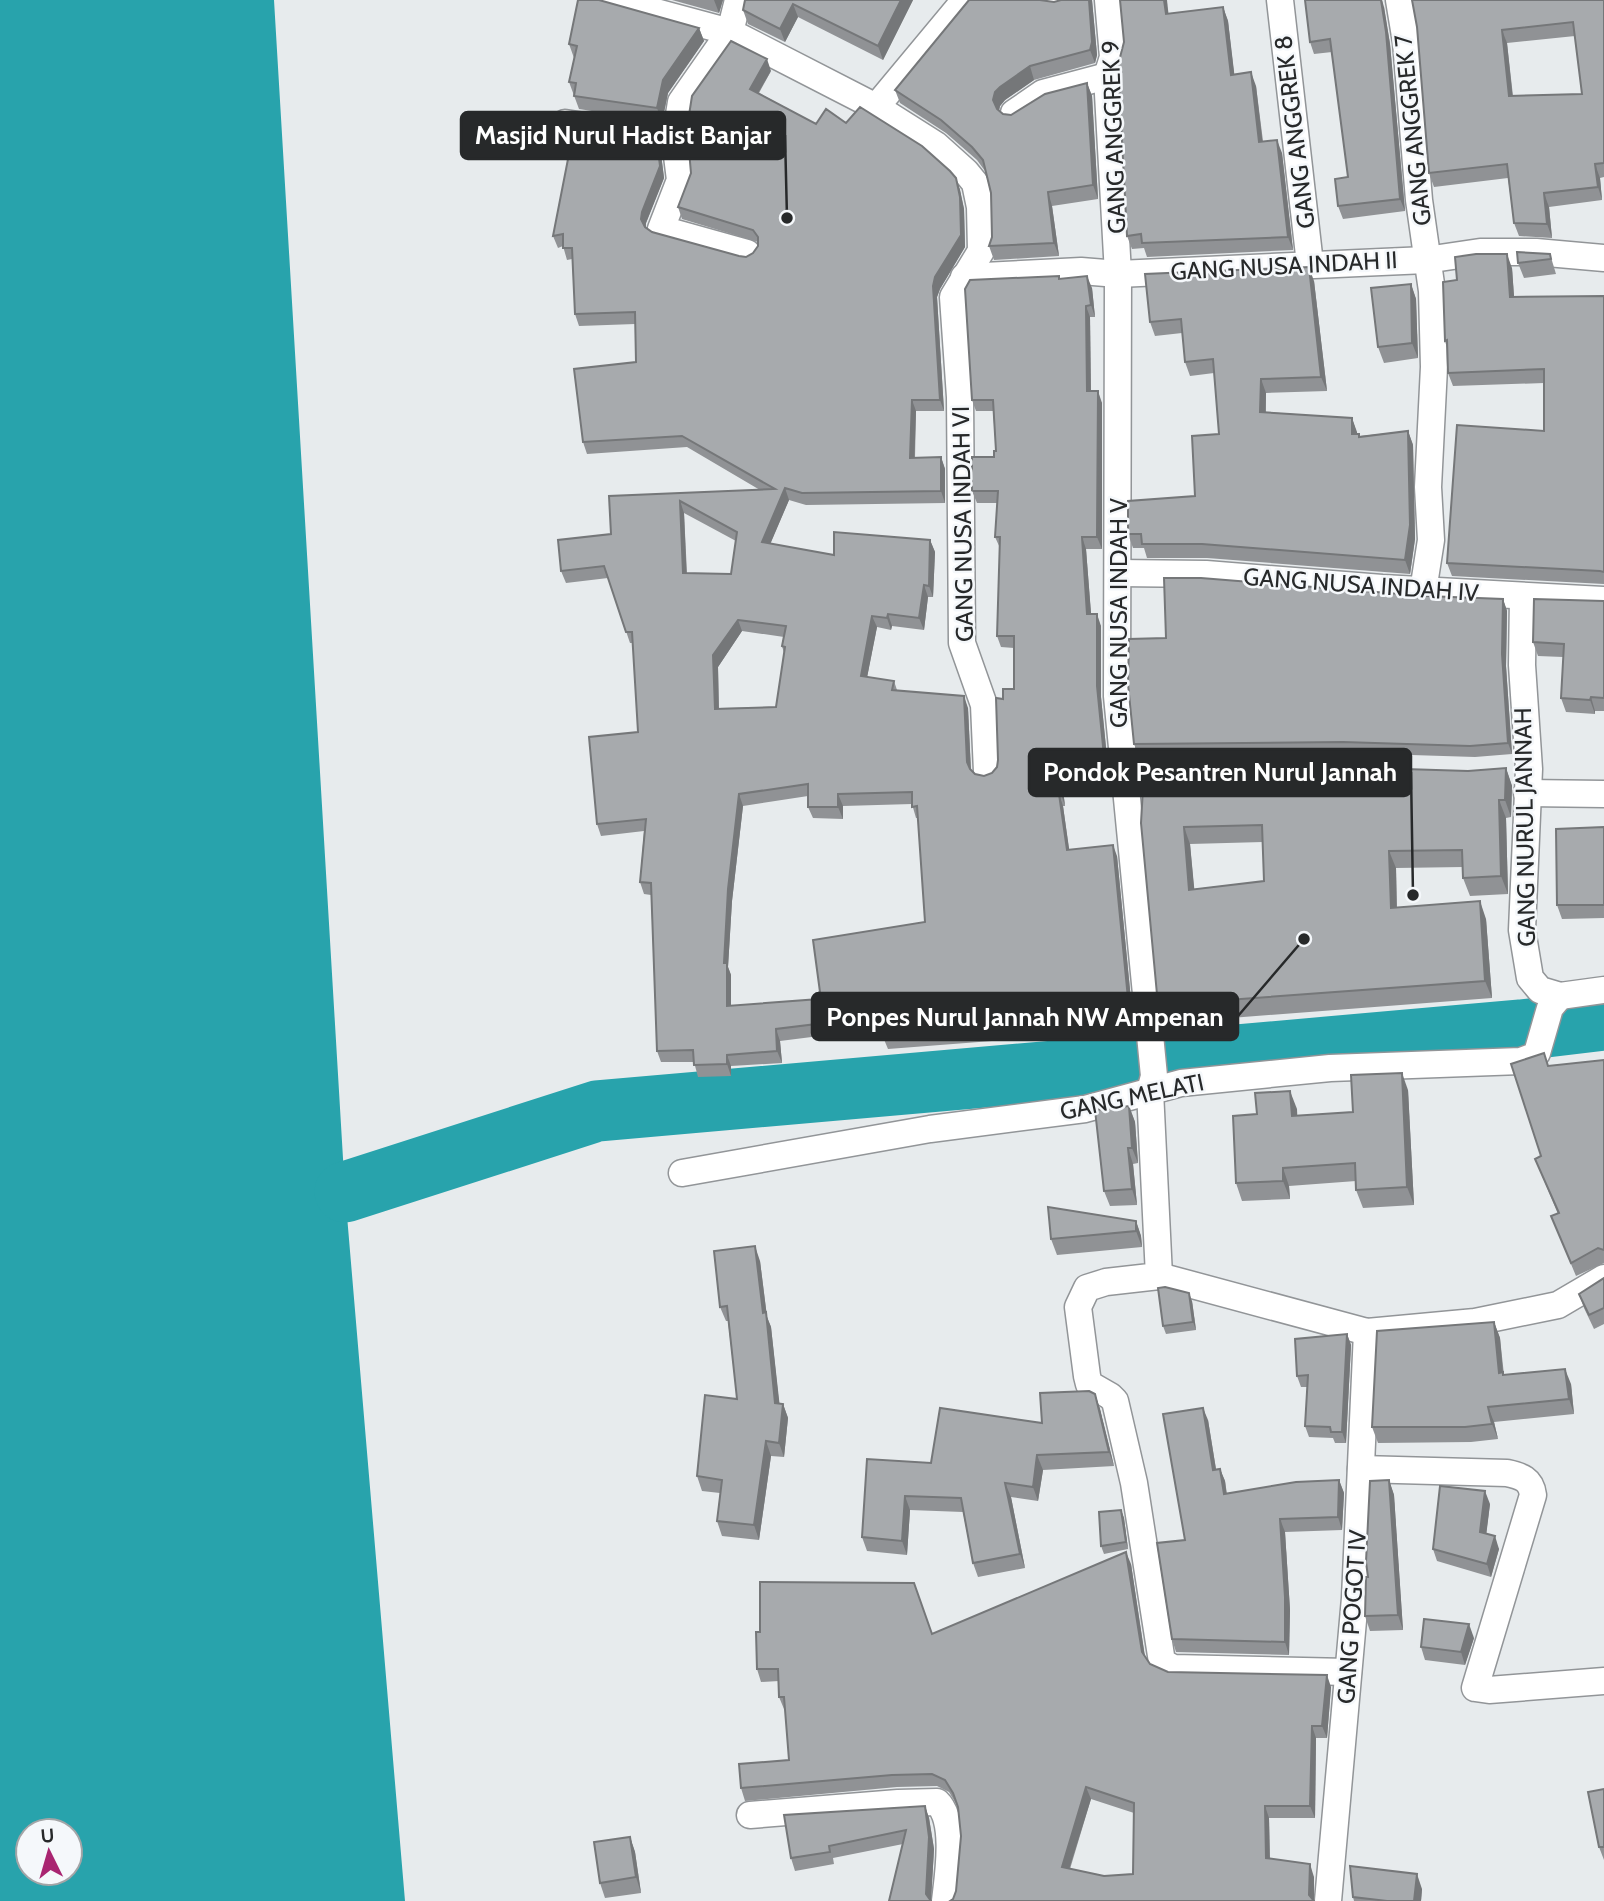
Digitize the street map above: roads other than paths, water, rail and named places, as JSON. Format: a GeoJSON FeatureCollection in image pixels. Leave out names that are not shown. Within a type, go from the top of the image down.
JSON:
{"type":"FeatureCollection","features":[{"type":"Feature","properties":{"kind":"street","name":"GANG NUSA INDAH VI"},"geometry":{"type":"LineString","coordinates":[[611,0],[730,32],[876,107],[936,145],[975,183],[980,207],[981,251],[953,297],[960,397],[962,643],[984,705],[987,772]]}},
{"type":"Feature","properties":{"kind":"street"},"geometry":{"type":"LineString","coordinates":[[738,0],[730,32],[681,102],[675,140],[680,180],[661,229],[747,253]]}},
{"type":"Feature","properties":{"kind":"street"},"geometry":{"type":"LineString","coordinates":[[876,107],[965,0]]}},
{"type":"Feature","properties":{"kind":"street","name":"GANG ANGGREK 9"},"geometry":{"type":"LineString","coordinates":[[1108,0],[1113,57],[1107,76],[1118,274]]}},
{"type":"Feature","properties":{"kind":"street","name":"GANG ANGGREK 8"},"geometry":{"type":"LineString","coordinates":[[1280,0],[1310,264]]}},
{"type":"Feature","properties":{"kind":"street","name":"GANG ANGGREK 7"},"geometry":{"type":"LineString","coordinates":[[1399,0],[1406,41],[1426,260],[1432,290],[1434,367],[1429,487],[1431,540],[1423,590]]}},
{"type":"Feature","properties":{"kind":"street"},"geometry":{"type":"LineString","coordinates":[[1014,113],[1044,93],[1107,76]]}},
{"type":"Feature","properties":{"kind":"street"},"geometry":{"type":"LineString","coordinates":[[565,122],[675,140]]}},
{"type":"Feature","properties":{"kind":"street","name":"GANG NUSA INDAH II"},"geometry":{"type":"LineString","coordinates":[[964,277],[1081,271],[1118,274],[1426,260],[1480,252],[1536,252],[1604,258]]}},
{"type":"Feature","properties":{"kind":"street","name":"GANG NUSA INDAH V"},"geometry":{"type":"LineString","coordinates":[[1118,274],[1117,696],[1151,1041],[1160,1276]]}},
{"type":"Feature","properties":{"kind":"street","name":"GANG NUSA INDAH IV"},"geometry":{"type":"LineString","coordinates":[[1118,573],[1206,574],[1523,597],[1604,600]]}},
{"type":"Feature","properties":{"kind":"street","name":"GANG NURUL JANNAH"},"geometry":{"type":"LineString","coordinates":[[1523,597],[1522,930],[1530,978],[1555,1002]]}},
{"type":"Feature","properties":{"kind":"street"},"geometry":{"type":"LineString","coordinates":[[1123,772],[1149,772]]}},
{"type":"Feature","properties":{"kind":"street"},"geometry":{"type":"LineString","coordinates":[[1521,777],[1604,794]]}},
{"type":"Feature","properties":{"kind":"street"},"geometry":{"type":"LineString","coordinates":[[1555,1002],[1604,990]]}},
{"type":"Feature","properties":{"kind":"street","name":"GANG MELATI"},"geometry":{"type":"LineString","coordinates":[[682,1173],[930,1129],[1085,1109],[1152,1084],[1330,1068],[1521,1061],[1537,1053],[1555,1002]]}},
{"type":"Feature","properties":{"kind":"street"},"geometry":{"type":"LineString","coordinates":[[1348,1672],[1173,1668],[1162,1662],[1134,1483],[1115,1401],[1089,1384],[1078,1307],[1087,1288],[1106,1282],[1160,1276],[1367,1332],[1475,1322],[1559,1305],[1604,1278]]}},
{"type":"Feature","properties":{"kind":"street","name":"GANG POGOT IV"},"geometry":{"type":"LineString","coordinates":[[1328,1901],[1356,1598],[1367,1332]]}},
{"type":"Feature","properties":{"kind":"street"},"geometry":{"type":"LineString","coordinates":[[1361,1469],[1521,1475],[1532,1488],[1532,1495],[1475,1688],[1604,1681]]}},
{"type":"Feature","properties":{"kind":"street"},"geometry":{"type":"LineString","coordinates":[[750,1815],[937,1802],[946,1815],[950,1861],[945,1901]]}},
{"type":"Feature","properties":{"kind":"water"},"geometry":{"type":"Polygon","coordinates":[[[0,0],[274,0],[345,1192],[405,1901],[0,1901],[0,0]]]}},
{"type":"Feature","properties":{"kind":"waterway"},"geometry":{"type":"LineString","coordinates":[[345,1192],[597,1111],[1521,1030],[1604,1020]]}},
{"type":"Feature","properties":{"kind":"place","name":"Masjid Nurul Hadist Banjar"},"geometry":{"type":"Point","coordinates":[787,218]}},
{"type":"Feature","properties":{"kind":"place","name":"Pondok Pesantren Nurul Jannah"},"geometry":{"type":"Point","coordinates":[1413,895]}},
{"type":"Feature","properties":{"kind":"place","name":"Ponpes Nurul Jannah NW Ampenan"},"geometry":{"type":"Point","coordinates":[1304,939]}}]}
